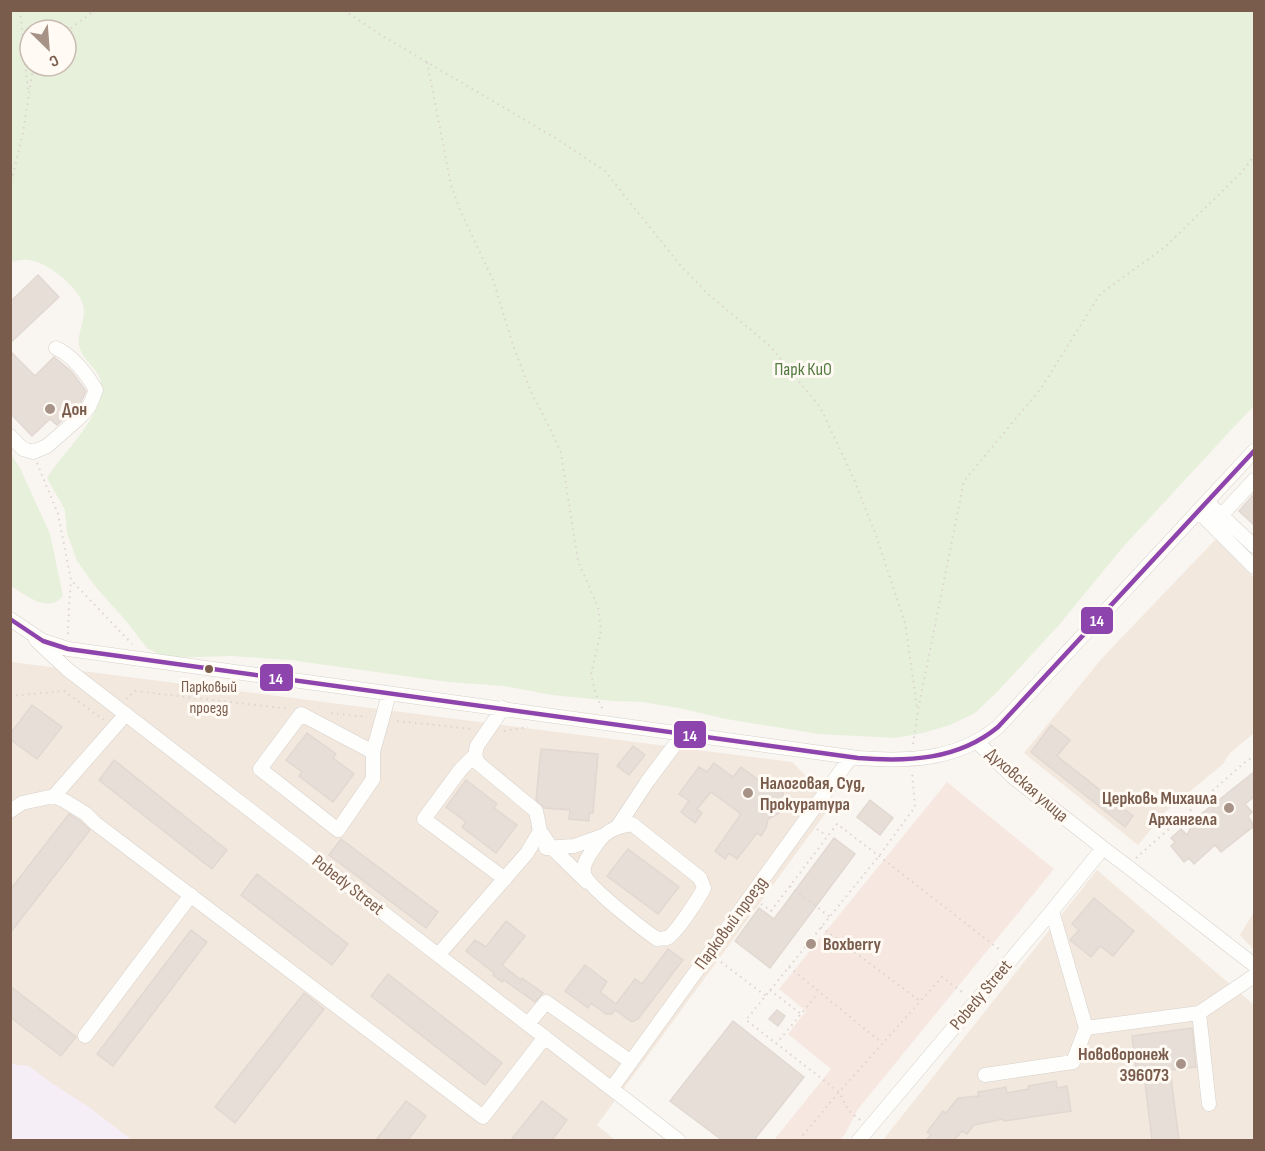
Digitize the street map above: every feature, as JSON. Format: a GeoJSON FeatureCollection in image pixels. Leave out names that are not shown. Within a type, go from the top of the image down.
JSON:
{"type":"FeatureCollection","features":[{"type":"Feature","properties":{"kind":"street"},"geometry":{"type":"LineString","coordinates":[[10,436],[23,449],[33,452],[47,446],[90,407],[96,390],[89,377],[66,353],[56,348]]}},
{"type":"Feature","properties":{"kind":"street","name":"Духовская улица"},"geometry":{"type":"LineString","coordinates":[[1254,454],[1004,721],[991,733],[976,742],[1013,777],[1254,965]]}},
{"type":"Feature","properties":{"kind":"street"},"geometry":{"type":"LineString","coordinates":[[1217,520],[1254,480]]}},
{"type":"Feature","properties":{"kind":"street"},"geometry":{"type":"LineString","coordinates":[[1203,506],[1254,567]]}},
{"type":"Feature","properties":{"kind":"street"},"geometry":{"type":"LineString","coordinates":[[1217,520],[1254,546]]}},
{"type":"Feature","properties":{"kind":"street"},"geometry":{"type":"LineString","coordinates":[[14,624],[43,641],[68,649],[851,757],[890,761],[911,760],[940,755],[976,742]]}},
{"type":"Feature","properties":{"kind":"street","name":"Pobedy Street"},"geometry":{"type":"LineString","coordinates":[[14,624],[87,684],[612,1088],[663,1136],[678,1140]]}},
{"type":"Feature","properties":{"kind":"street"},"geometry":{"type":"LineString","coordinates":[[373,752],[301,714],[260,769],[338,830],[373,779],[373,752],[389,694]]}},
{"type":"Feature","properties":{"kind":"street"},"geometry":{"type":"LineString","coordinates":[[502,708],[477,746],[475,755],[478,764],[536,811],[540,831],[550,847],[589,884],[657,939],[668,938],[677,929],[704,888],[700,878],[632,824],[618,826],[602,836],[574,846],[550,847],[527,853]]}},
{"type":"Feature","properties":{"kind":"street"},"geometry":{"type":"LineString","coordinates":[[54,796],[126,714]]}},
{"type":"Feature","properties":{"kind":"street"},"geometry":{"type":"LineString","coordinates":[[618,826],[683,734]]}},
{"type":"Feature","properties":{"kind":"street"},"geometry":{"type":"LineString","coordinates":[[475,755],[461,769],[424,819],[505,879]]}},
{"type":"Feature","properties":{"kind":"street","name":"Парковый проезд"},"geometry":{"type":"LineString","coordinates":[[612,1088],[851,757]]}},
{"type":"Feature","properties":{"kind":"street"},"geometry":{"type":"LineString","coordinates":[[10,811],[22,803],[54,796],[86,814],[483,1117],[545,1037]]}},
{"type":"Feature","properties":{"kind":"street"},"geometry":{"type":"LineString","coordinates":[[438,955],[527,853],[540,831]]}},
{"type":"Feature","properties":{"kind":"street"},"geometry":{"type":"LineString","coordinates":[[589,884],[584,873],[586,860],[602,836]]}},
{"type":"Feature","properties":{"kind":"street","name":"Pobedy Street"},"geometry":{"type":"LineString","coordinates":[[859,1140],[1052,911],[1102,848]]}},
{"type":"Feature","properties":{"kind":"street"},"geometry":{"type":"LineString","coordinates":[[85,1036],[191,895]]}},
{"type":"Feature","properties":{"kind":"street"},"geometry":{"type":"LineString","coordinates":[[985,1075],[1072,1062],[1086,1028],[1052,911]]}},
{"type":"Feature","properties":{"kind":"street"},"geometry":{"type":"LineString","coordinates":[[1086,1028],[1199,1013],[1254,976]]}},
{"type":"Feature","properties":{"kind":"street"},"geometry":{"type":"LineString","coordinates":[[528,1024],[546,1002],[631,1062]]}},
{"type":"Feature","properties":{"kind":"street"},"geometry":{"type":"LineString","coordinates":[[1199,1013],[1209,1104]]}},
{"type":"Feature","properties":{"kind":"path"},"geometry":{"type":"LineString","coordinates":[[20,10],[29,97]]}},
{"type":"Feature","properties":{"kind":"path"},"geometry":{"type":"LineString","coordinates":[[78,23],[95,10]]}},
{"type":"Feature","properties":{"kind":"path"},"geometry":{"type":"LineString","coordinates":[[344,10],[381,35],[557,139],[605,171],[680,265],[708,294],[770,346],[820,407],[853,477],[876,535],[905,623],[918,710]]}},
{"type":"Feature","properties":{"kind":"path"},"geometry":{"type":"LineString","coordinates":[[427,62],[451,185],[460,210],[493,279],[514,348],[531,392],[561,453],[578,561],[598,607],[601,631],[591,674],[596,695]]}},
{"type":"Feature","properties":{"kind":"path"},"geometry":{"type":"LineString","coordinates":[[10,187],[23,133],[32,78]]}},
{"type":"Feature","properties":{"kind":"path"},"geometry":{"type":"LineString","coordinates":[[870,1127],[848,1110],[839,1092],[746,1020],[879,856],[915,807],[911,760],[918,710],[964,481],[1042,387],[1100,294],[1165,247],[1242,172],[1254,156]]}},
{"type":"Feature","properties":{"kind":"path"},"geometry":{"type":"LineString","coordinates":[[33,452],[58,514],[71,580],[132,644]]}},
{"type":"Feature","properties":{"kind":"path"},"geometry":{"type":"LineString","coordinates":[[10,696],[64,691],[113,727]]}},
{"type":"Feature","properties":{"kind":"path"},"geometry":{"type":"LineString","coordinates":[[127,697],[135,691],[300,710]]}},
{"type":"Feature","properties":{"kind":"path"},"geometry":{"type":"LineString","coordinates":[[323,712],[495,732],[537,726]]}},
{"type":"Feature","properties":{"kind":"path"},"geometry":{"type":"LineString","coordinates":[[1127,866],[1254,756]]}},
{"type":"Feature","properties":{"kind":"path"},"geometry":{"type":"LineString","coordinates":[[771,911],[837,824],[1011,959]]}},
{"type":"Feature","properties":{"kind":"path"},"geometry":{"type":"LineString","coordinates":[[790,886],[830,917]]}},
{"type":"Feature","properties":{"kind":"path"},"geometry":{"type":"LineString","coordinates":[[821,927],[920,1001]]}},
{"type":"Feature","properties":{"kind":"path"},"geometry":{"type":"LineString","coordinates":[[709,953],[766,996]]}},
{"type":"Feature","properties":{"kind":"path"},"geometry":{"type":"LineString","coordinates":[[789,967],[882,1043]]}},
{"type":"Feature","properties":{"kind":"path"},"geometry":{"type":"LineString","coordinates":[[800,1140],[839,1092],[942,977],[975,1002]]}},
{"type":"Feature","properties":{"kind":"path"},"geometry":{"type":"LineString","coordinates":[[770,990],[801,1014]]}},
{"type":"Feature","properties":{"kind":"path"},"geometry":{"type":"LineString","coordinates":[[776,1044],[819,992]]}},
{"type":"Feature","properties":{"kind":"shaded area"},"geometry":{"type":"Polygon","coordinates":[[[1216,539],[1254,578],[1254,733],[1230,753],[1223,764],[1165,812],[1138,845],[1024,753],[1104,656],[1216,539]]]}},
{"type":"Feature","properties":{"kind":"shaded area"},"geometry":{"type":"Polygon","coordinates":[[[11,662],[792,762],[833,803],[597,1125],[615,1140],[11,1140],[11,662]]]}},
{"type":"Feature","properties":{"kind":"shaded area"},"geometry":{"type":"Polygon","coordinates":[[[947,782],[1054,869],[858,1109],[840,1140],[774,1140],[831,1069],[788,1034],[806,1011],[779,989],[947,782]]]}},
{"type":"Feature","properties":{"kind":"shaded area"},"geometry":{"type":"Polygon","coordinates":[[[1097,870],[1254,1005],[1254,1140],[883,1140],[1097,870]]]}},
{"type":"Feature","properties":{"kind":"shaded area"},"geometry":{"type":"Polygon","coordinates":[[[1254,912],[1254,950],[1240,935],[1254,912]]]}},
{"type":"Feature","properties":{"kind":"shaded area"},"geometry":{"type":"Polygon","coordinates":[[[10,1064],[29,1066],[132,1140],[11,1140],[10,1064]]]}},
{"type":"Feature","properties":{"kind":"green space","name":"Парк КиО"},"geometry":{"type":"Polygon","coordinates":[[[10,11],[1254,11],[1254,406],[1122,548],[1059,625],[997,692],[975,713],[950,725],[923,733],[895,738],[819,734],[726,719],[643,702],[552,695],[504,686],[448,682],[290,660],[232,656],[166,658],[147,648],[77,561],[67,533],[65,510],[47,478],[86,427],[98,405],[101,393],[100,378],[81,352],[79,345],[84,315],[80,298],[69,283],[53,270],[36,262],[20,260],[11,262],[10,11]]]}},
{"type":"Feature","properties":{"kind":"green space"},"geometry":{"type":"Polygon","coordinates":[[[11,454],[20,468],[50,534],[63,596],[51,603],[37,601],[11,586],[11,454]]]}},
{"type":"Feature","properties":{"kind":"building"},"geometry":{"type":"Polygon","coordinates":[[[38,275],[59,297],[10,343],[10,302],[38,275]]]}},
{"type":"Feature","properties":{"kind":"building"},"geometry":{"type":"Polygon","coordinates":[[[10,351],[35,376],[54,357],[72,372],[86,391],[81,402],[57,425],[50,419],[32,436],[10,413],[10,351]]]}},
{"type":"Feature","properties":{"kind":"building"},"geometry":{"type":"Polygon","coordinates":[[[1254,494],[1254,525],[1239,511],[1254,494]]]}},
{"type":"Feature","properties":{"kind":"building"},"geometry":{"type":"Polygon","coordinates":[[[32,705],[62,727],[37,759],[10,739],[10,734],[32,705]]]}},
{"type":"Feature","properties":{"kind":"building"},"geometry":{"type":"Polygon","coordinates":[[[1051,725],[1070,740],[1057,756],[1133,816],[1125,827],[1031,752],[1051,725]]]}},
{"type":"Feature","properties":{"kind":"building"},"geometry":{"type":"Polygon","coordinates":[[[307,733],[336,754],[333,758],[354,774],[333,802],[299,776],[302,772],[286,760],[307,733]]]}},
{"type":"Feature","properties":{"kind":"building"},"geometry":{"type":"Polygon","coordinates":[[[633,746],[645,755],[629,775],[617,766],[633,746]]]}},
{"type":"Feature","properties":{"kind":"building"},"geometry":{"type":"Polygon","coordinates":[[[541,749],[598,754],[593,813],[589,813],[589,821],[569,819],[570,810],[544,808],[536,800],[541,749]]]}},
{"type":"Feature","properties":{"kind":"building"},"geometry":{"type":"Polygon","coordinates":[[[114,760],[227,850],[212,869],[99,780],[114,760]]]}},
{"type":"Feature","properties":{"kind":"building","name":"Налоговая, Суд, Прокуратура"},"geometry":{"type":"Polygon","coordinates":[[[714,763],[733,777],[741,767],[764,784],[778,785],[783,793],[785,803],[781,812],[768,819],[761,836],[757,833],[737,859],[729,853],[725,859],[715,851],[741,814],[711,792],[697,809],[702,813],[695,823],[681,812],[689,801],[679,794],[699,767],[707,772],[714,763]]]}},
{"type":"Feature","properties":{"kind":"building","name":"Церковь Михаила Архангела"},"geometry":{"type":"Polygon","coordinates":[[[1254,772],[1254,797],[1245,804],[1252,812],[1248,816],[1254,826],[1221,852],[1215,845],[1194,864],[1189,858],[1184,862],[1171,846],[1175,842],[1171,838],[1181,829],[1187,835],[1195,819],[1254,772]]]}},
{"type":"Feature","properties":{"kind":"building"},"geometry":{"type":"Polygon","coordinates":[[[466,780],[497,804],[494,808],[517,825],[496,853],[462,827],[466,822],[446,807],[466,780]]]}},
{"type":"Feature","properties":{"kind":"building"},"geometry":{"type":"Polygon","coordinates":[[[870,800],[893,818],[880,835],[857,817],[870,800]]]}},
{"type":"Feature","properties":{"kind":"building"},"geometry":{"type":"Polygon","coordinates":[[[69,814],[90,830],[10,933],[10,890],[69,814]]]}},
{"type":"Feature","properties":{"kind":"building"},"geometry":{"type":"Polygon","coordinates":[[[834,838],[855,854],[770,968],[735,941],[759,908],[774,919],[834,838]]]}},
{"type":"Feature","properties":{"kind":"building"},"geometry":{"type":"Polygon","coordinates":[[[341,839],[438,912],[426,928],[329,855],[341,839]]]}},
{"type":"Feature","properties":{"kind":"building"},"geometry":{"type":"Polygon","coordinates":[[[628,849],[679,887],[658,914],[607,876],[628,849]]]}},
{"type":"Feature","properties":{"kind":"building"},"geometry":{"type":"Polygon","coordinates":[[[257,874],[348,944],[332,965],[241,895],[257,874]]]}},
{"type":"Feature","properties":{"kind":"building"},"geometry":{"type":"Polygon","coordinates":[[[1094,898],[1134,931],[1113,956],[1100,946],[1091,957],[1070,940],[1079,930],[1072,924],[1094,898]]]}},
{"type":"Feature","properties":{"kind":"building"},"geometry":{"type":"Polygon","coordinates":[[[506,921],[525,936],[502,965],[543,993],[535,1002],[504,980],[502,982],[466,951],[475,940],[486,947],[506,921]]]}},
{"type":"Feature","properties":{"kind":"building"},"geometry":{"type":"Polygon","coordinates":[[[191,930],[207,942],[113,1066],[97,1054],[191,930]]]}},
{"type":"Feature","properties":{"kind":"building"},"geometry":{"type":"Polygon","coordinates":[[[668,949],[683,960],[638,1019],[632,1022],[615,1010],[612,1014],[606,1014],[591,1003],[588,1008],[565,991],[585,965],[607,982],[600,992],[616,1004],[635,979],[642,984],[668,949]]]}},
{"type":"Feature","properties":{"kind":"building"},"geometry":{"type":"Polygon","coordinates":[[[388,974],[502,1063],[485,1085],[371,996],[388,974]]]}},
{"type":"Feature","properties":{"kind":"building"},"geometry":{"type":"Polygon","coordinates":[[[10,986],[76,1037],[61,1056],[10,1017],[10,986]]]}},
{"type":"Feature","properties":{"kind":"building"},"geometry":{"type":"Polygon","coordinates":[[[304,993],[324,1009],[235,1123],[215,1107],[304,993]]]}},
{"type":"Feature","properties":{"kind":"building"},"geometry":{"type":"Polygon","coordinates":[[[777,1010],[785,1016],[778,1026],[769,1019],[777,1010]]]}},
{"type":"Feature","properties":{"kind":"building"},"geometry":{"type":"Polygon","coordinates":[[[733,1021],[804,1077],[754,1140],[722,1140],[670,1101],[733,1021]]]}},
{"type":"Feature","properties":{"kind":"building"},"geometry":{"type":"Polygon","coordinates":[[[1192,1028],[1196,1067],[1170,1070],[1179,1140],[1152,1140],[1144,1074],[1137,1075],[1132,1036],[1192,1028]]]}},
{"type":"Feature","properties":{"kind":"building"},"geometry":{"type":"Polygon","coordinates":[[[1056,1081],[1057,1088],[1067,1086],[1071,1111],[974,1125],[967,1134],[962,1131],[954,1140],[926,1140],[931,1135],[927,1132],[943,1111],[946,1113],[958,1098],[979,1096],[978,1092],[1006,1087],[1007,1093],[1029,1089],[1028,1086],[1056,1081]]]}},
{"type":"Feature","properties":{"kind":"building"},"geometry":{"type":"Polygon","coordinates":[[[406,1101],[426,1116],[408,1140],[376,1140],[406,1101]]]}},
{"type":"Feature","properties":{"kind":"building"},"geometry":{"type":"Polygon","coordinates":[[[542,1101],[567,1120],[552,1140],[511,1140],[542,1101]]]}},
{"type":"Feature","properties":{"kind":"transit line","name":"14"},"geometry":{"type":"LineString","coordinates":[[10,619],[43,641],[68,649],[858,758],[914,759],[966,746],[983,738],[998,727],[1254,451]]}},
{"type":"Feature","properties":{"kind":"place","name":"Дон"},"geometry":{"type":"Point","coordinates":[50,409]}},
{"type":"Feature","properties":{"kind":"place","name":"Парковый проезд"},"geometry":{"type":"Point","coordinates":[209,669]}},
{"type":"Feature","properties":{"kind":"place","name":"Налоговая, Суд, Прокуратура"},"geometry":{"type":"Point","coordinates":[748,793]}},
{"type":"Feature","properties":{"kind":"place","name":"Церковь Михаила Архангела"},"geometry":{"type":"Point","coordinates":[1229,808]}},
{"type":"Feature","properties":{"kind":"place","name":"Boxberry"},"geometry":{"type":"Point","coordinates":[811,944]}},
{"type":"Feature","properties":{"kind":"place","name":"Нововоронеж 396073"},"geometry":{"type":"Point","coordinates":[1181,1064]}}]}
